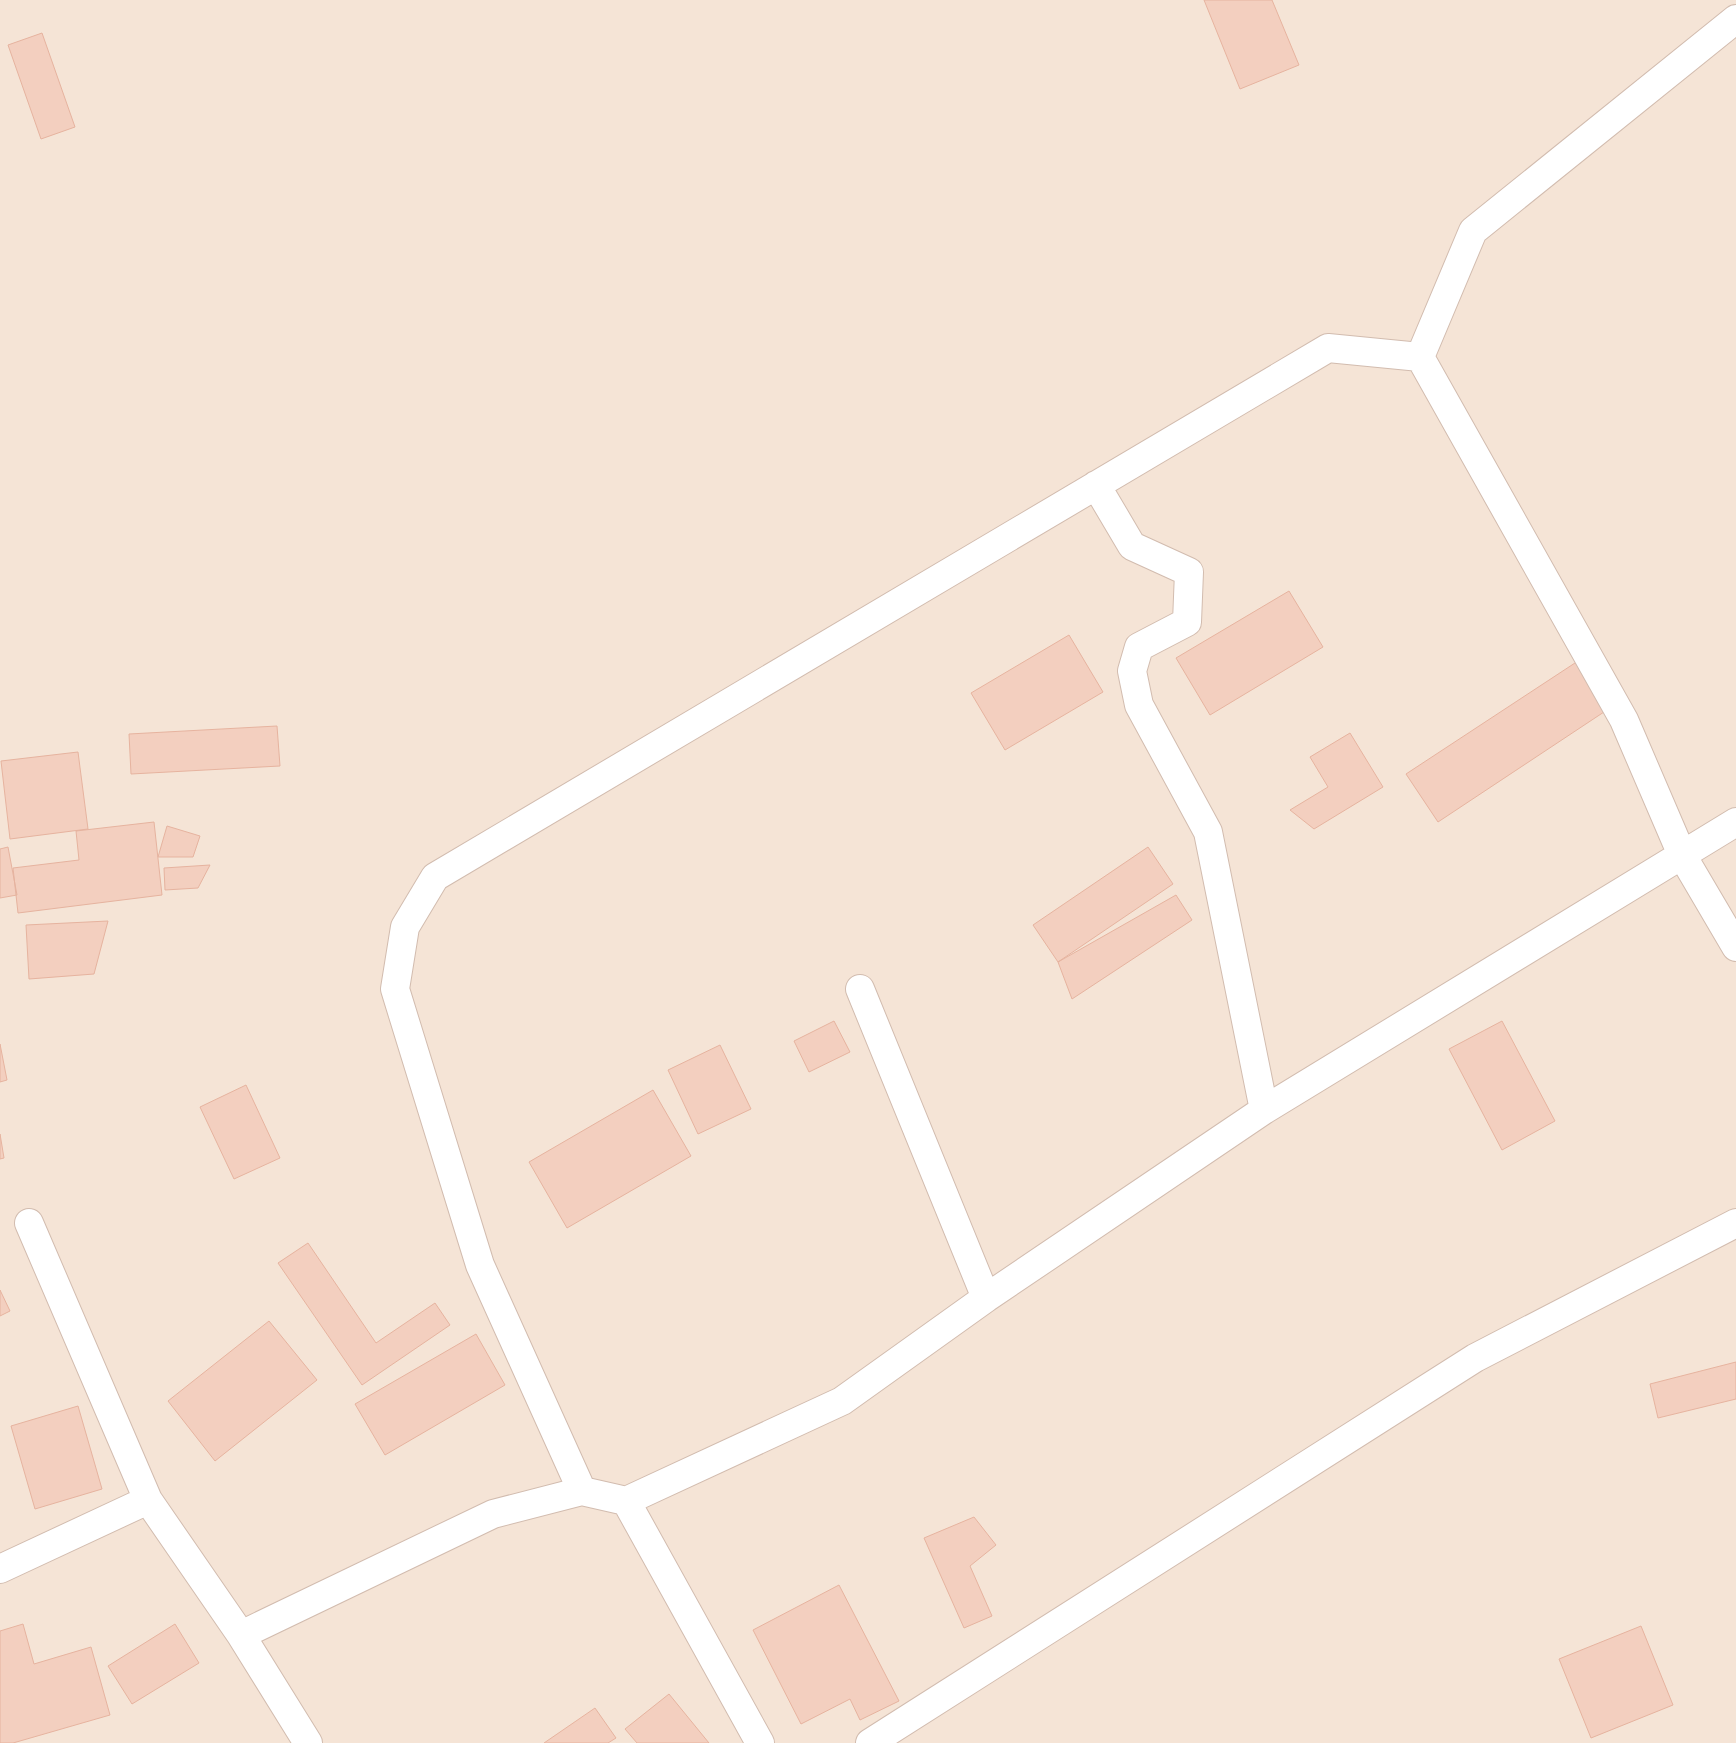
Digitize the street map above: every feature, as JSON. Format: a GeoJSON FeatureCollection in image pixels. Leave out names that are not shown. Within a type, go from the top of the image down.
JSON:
{"type":"FeatureCollection","features":[{"type":"Feature","properties":{"kind":"street"},"geometry":{"type":"LineString","coordinates":[[1420,357],[1473,231],[1736,19]]}},
{"type":"Feature","properties":{"kind":"street"},"geometry":{"type":"LineString","coordinates":[[582,1491],[480,1265],[395,989],[405,927],[435,877],[1328,348],[1420,357]]}},
{"type":"Feature","properties":{"kind":"street"},"geometry":{"type":"LineString","coordinates":[[1420,357],[1624,720],[1682,855],[1736,947]]}},
{"type":"Feature","properties":{"kind":"street"},"geometry":{"type":"LineString","coordinates":[[1096,485],[1132,546],[1188,572],[1187,622],[1139,647],[1132,671],[1139,705],[1208,832],[1264,1110]]}},
{"type":"Feature","properties":{"kind":"street"},"geometry":{"type":"LineString","coordinates":[[241,1635],[493,1514],[582,1491],[626,1501],[842,1401],[986,1298],[1264,1110],[1736,822]]}},
{"type":"Feature","properties":{"kind":"street"},"geometry":{"type":"LineString","coordinates":[[860,989],[986,1298]]}},
{"type":"Feature","properties":{"kind":"street"},"geometry":{"type":"LineString","coordinates":[[29,1223],[148,1500],[241,1635],[300,1740]]}},
{"type":"Feature","properties":{"kind":"street"},"geometry":{"type":"LineString","coordinates":[[870,1743],[1475,1358],[1736,1223]]}},
{"type":"Feature","properties":{"kind":"street"},"geometry":{"type":"LineString","coordinates":[[0,1569],[148,1500]]}},
{"type":"Feature","properties":{"kind":"street"},"geometry":{"type":"LineString","coordinates":[[626,1501],[760,1743]]}},
{"type":"Feature","properties":{"kind":"shaded area"},"geometry":{"type":"Polygon","coordinates":[[[0,0],[1736,0],[1736,1743],[0,1743],[0,0]]]}},
{"type":"Feature","properties":{"kind":"building"},"geometry":{"type":"Polygon","coordinates":[[[1204,0],[1272,0],[1299,65],[1240,89],[1204,0]]]}},
{"type":"Feature","properties":{"kind":"building"},"geometry":{"type":"Polygon","coordinates":[[[42,33],[75,127],[41,139],[8,45],[42,33]]]}},
{"type":"Feature","properties":{"kind":"building"},"geometry":{"type":"Polygon","coordinates":[[[1289,591],[1323,647],[1210,715],[1176,658],[1289,591]]]}},
{"type":"Feature","properties":{"kind":"building"},"geometry":{"type":"Polygon","coordinates":[[[1069,635],[1103,692],[1005,750],[971,693],[1069,635]]]}},
{"type":"Feature","properties":{"kind":"building"},"geometry":{"type":"Polygon","coordinates":[[[1578,661],[1610,708],[1438,822],[1406,774],[1578,661]]]}},
{"type":"Feature","properties":{"kind":"building"},"geometry":{"type":"Polygon","coordinates":[[[277,726],[280,766],[131,774],[129,734],[277,726]]]}},
{"type":"Feature","properties":{"kind":"building"},"geometry":{"type":"Polygon","coordinates":[[[1350,733],[1383,787],[1314,829],[1290,810],[1328,787],[1310,757],[1350,733]]]}},
{"type":"Feature","properties":{"kind":"building"},"geometry":{"type":"Polygon","coordinates":[[[78,752],[88,829],[10,839],[1,761],[78,752]]]}},
{"type":"Feature","properties":{"kind":"building"},"geometry":{"type":"Polygon","coordinates":[[[154,822],[162,895],[18,913],[13,868],[79,860],[76,831],[154,822]]]}},
{"type":"Feature","properties":{"kind":"building"},"geometry":{"type":"Polygon","coordinates":[[[167,826],[200,836],[193,857],[158,857],[167,826]]]}},
{"type":"Feature","properties":{"kind":"building"},"geometry":{"type":"Polygon","coordinates":[[[8,847],[17,895],[0,898],[0,849],[8,847]]]}},
{"type":"Feature","properties":{"kind":"building"},"geometry":{"type":"Polygon","coordinates":[[[1148,847],[1173,884],[1058,962],[1033,925],[1148,847]]]}},
{"type":"Feature","properties":{"kind":"building"},"geometry":{"type":"Polygon","coordinates":[[[210,865],[198,888],[165,890],[164,868],[210,865]]]}},
{"type":"Feature","properties":{"kind":"building"},"geometry":{"type":"Polygon","coordinates":[[[1176,895],[1192,920],[1072,999],[1058,962],[1176,895]]]}},
{"type":"Feature","properties":{"kind":"building"},"geometry":{"type":"Polygon","coordinates":[[[108,921],[94,974],[29,979],[26,925],[108,921]]]}},
{"type":"Feature","properties":{"kind":"building"},"geometry":{"type":"Polygon","coordinates":[[[834,1021],[850,1052],[809,1072],[794,1041],[834,1021]]]}},
{"type":"Feature","properties":{"kind":"building"},"geometry":{"type":"Polygon","coordinates":[[[1502,1021],[1555,1121],[1502,1150],[1449,1049],[1502,1021]]]}},
{"type":"Feature","properties":{"kind":"building"},"geometry":{"type":"Polygon","coordinates":[[[0,1044],[7,1080],[0,1082],[0,1044]]]}},
{"type":"Feature","properties":{"kind":"building"},"geometry":{"type":"Polygon","coordinates":[[[720,1045],[751,1109],[698,1134],[668,1070],[720,1045]]]}},
{"type":"Feature","properties":{"kind":"building"},"geometry":{"type":"Polygon","coordinates":[[[246,1085],[280,1158],[234,1179],[200,1107],[246,1085]]]}},
{"type":"Feature","properties":{"kind":"building"},"geometry":{"type":"Polygon","coordinates":[[[653,1090],[691,1156],[567,1228],[529,1162],[653,1090]]]}},
{"type":"Feature","properties":{"kind":"building"},"geometry":{"type":"Polygon","coordinates":[[[0,1134],[4,1158],[0,1159],[0,1134]]]}},
{"type":"Feature","properties":{"kind":"building"},"geometry":{"type":"Polygon","coordinates":[[[308,1243],[376,1343],[435,1303],[450,1325],[362,1385],[278,1263],[308,1243]]]}},
{"type":"Feature","properties":{"kind":"building"},"geometry":{"type":"Polygon","coordinates":[[[0,1290],[10,1311],[0,1316],[0,1290]]]}},
{"type":"Feature","properties":{"kind":"building"},"geometry":{"type":"Polygon","coordinates":[[[269,1321],[317,1380],[215,1461],[168,1401],[269,1321]]]}},
{"type":"Feature","properties":{"kind":"building"},"geometry":{"type":"Polygon","coordinates":[[[476,1334],[505,1385],[385,1455],[355,1404],[476,1334]]]}},
{"type":"Feature","properties":{"kind":"building"},"geometry":{"type":"Polygon","coordinates":[[[1736,1362],[1736,1399],[1658,1418],[1650,1384],[1736,1362]]]}},
{"type":"Feature","properties":{"kind":"building"},"geometry":{"type":"Polygon","coordinates":[[[78,1406],[102,1489],[35,1509],[11,1426],[78,1406]]]}},
{"type":"Feature","properties":{"kind":"building"},"geometry":{"type":"Polygon","coordinates":[[[974,1517],[996,1545],[970,1566],[992,1616],[964,1628],[924,1538],[974,1517]]]}},
{"type":"Feature","properties":{"kind":"building"},"geometry":{"type":"Polygon","coordinates":[[[839,1585],[899,1701],[860,1720],[850,1699],[801,1724],[753,1630],[839,1585]]]}},
{"type":"Feature","properties":{"kind":"building"},"geometry":{"type":"Polygon","coordinates":[[[23,1624],[34,1664],[91,1647],[110,1715],[13,1743],[0,1743],[0,1631],[23,1624]]]}},
{"type":"Feature","properties":{"kind":"building"},"geometry":{"type":"Polygon","coordinates":[[[175,1624],[199,1663],[132,1704],[108,1666],[175,1624]]]}},
{"type":"Feature","properties":{"kind":"building"},"geometry":{"type":"Polygon","coordinates":[[[1641,1626],[1673,1705],[1591,1738],[1559,1659],[1641,1626]]]}},
{"type":"Feature","properties":{"kind":"building"},"geometry":{"type":"Polygon","coordinates":[[[669,1694],[709,1743],[637,1743],[625,1729],[669,1694]]]}},
{"type":"Feature","properties":{"kind":"building"},"geometry":{"type":"Polygon","coordinates":[[[595,1708],[616,1738],[608,1743],[544,1743],[595,1708]]]}}]}
